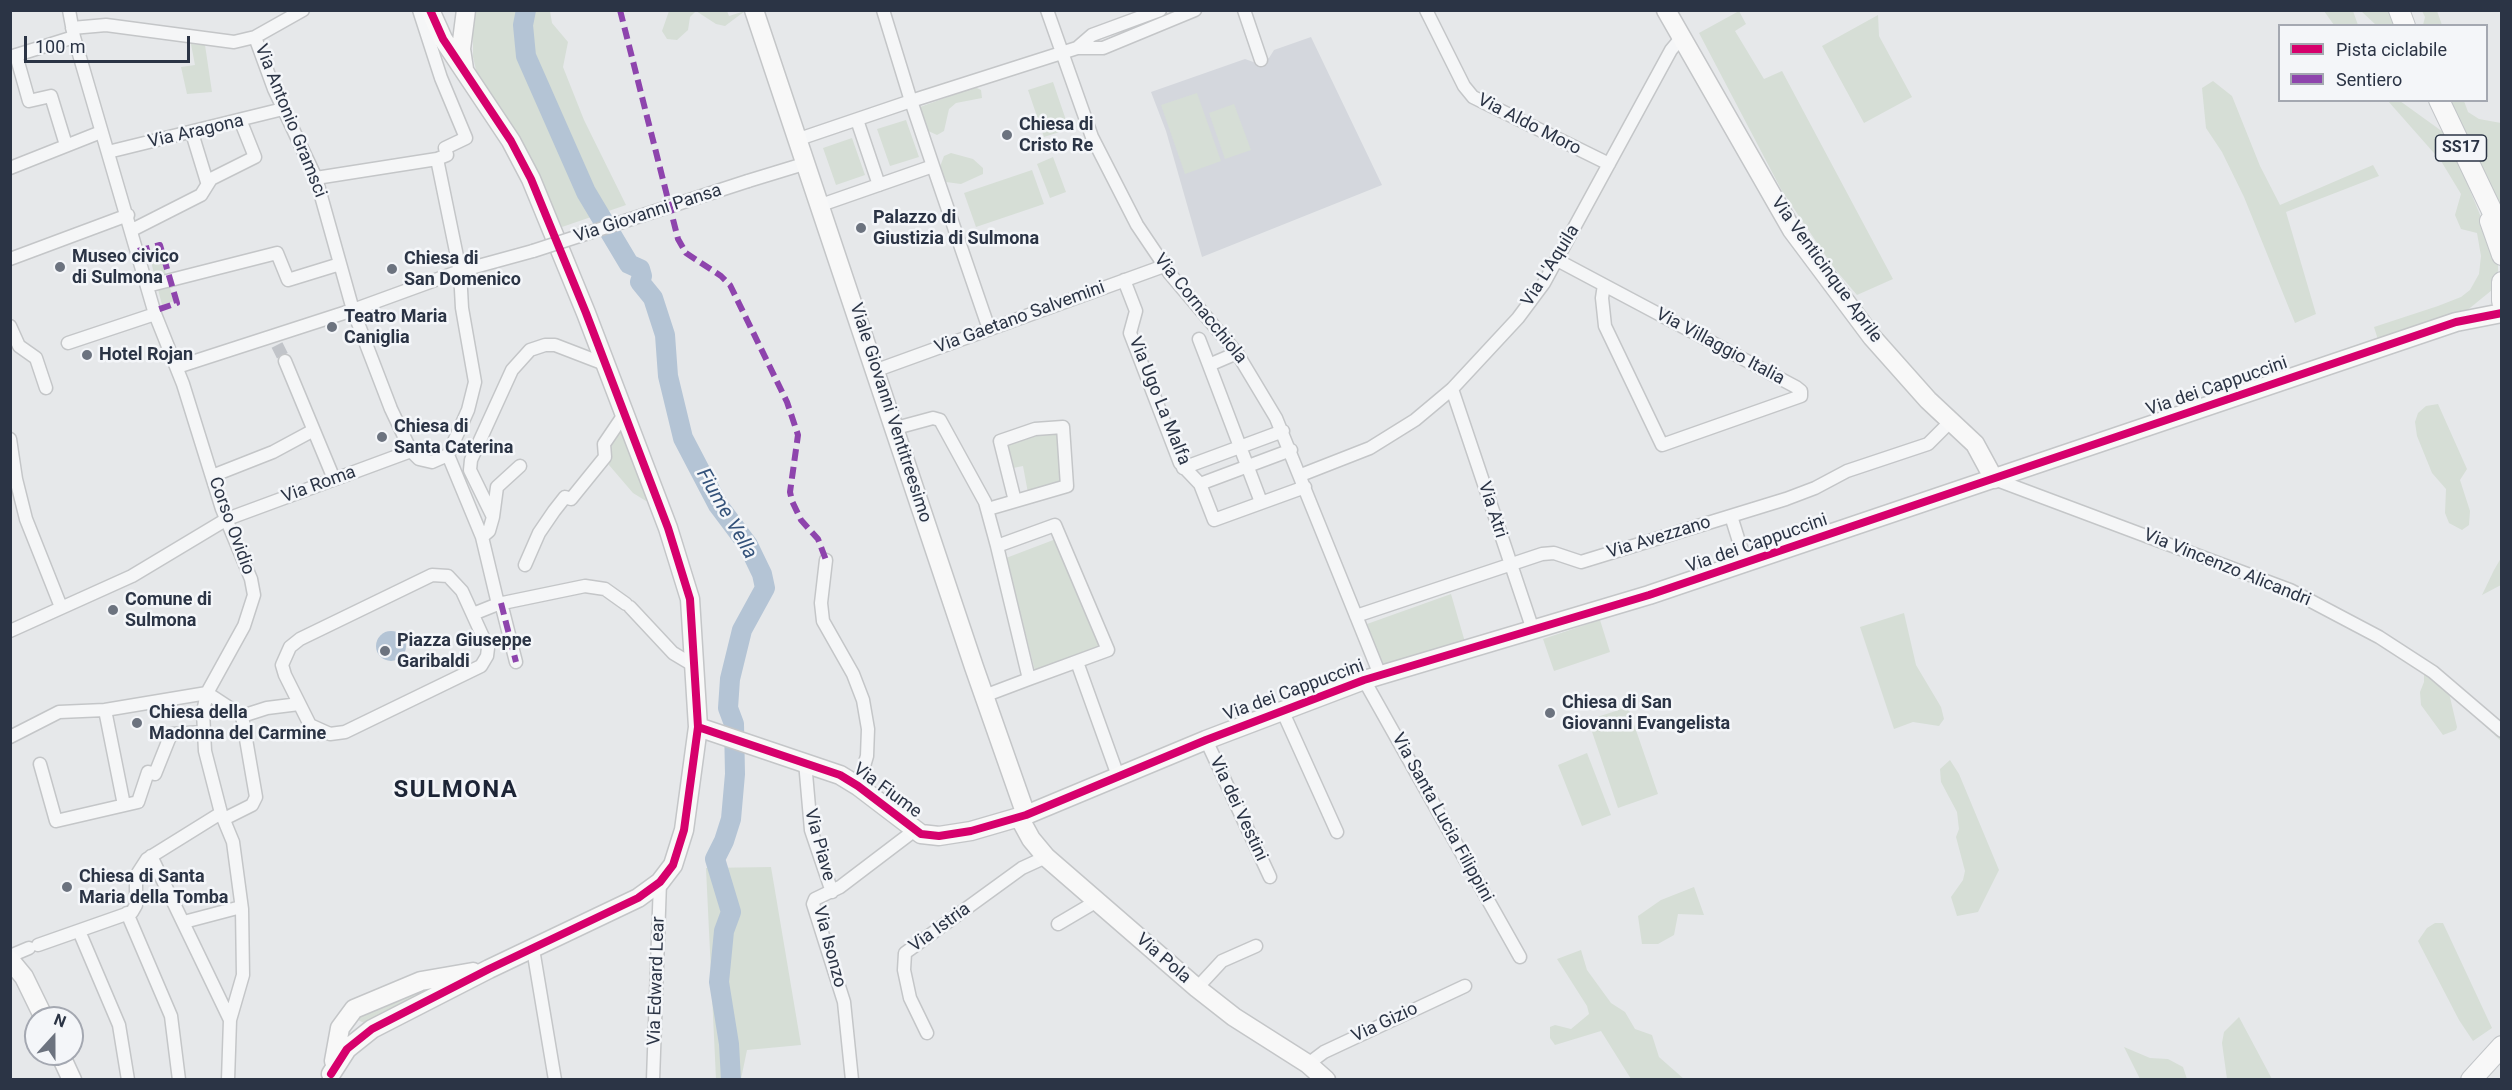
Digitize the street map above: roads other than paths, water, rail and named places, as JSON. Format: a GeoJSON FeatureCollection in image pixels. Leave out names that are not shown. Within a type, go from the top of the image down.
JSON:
{"type":"FeatureCollection","features":[{"type":"Feature","properties":{"kind":"main road"},"geometry":{"type":"LineString","coordinates":[[2399,10],[2405,24]]}},
{"type":"Feature","properties":{"kind":"main road","name":"SS17"},"geometry":{"type":"LineString","coordinates":[[2440,102],[2482,195],[2502,232]]}},
{"type":"Feature","properties":{"kind":"main road","name":"SS17"},"geometry":{"type":"LineString","coordinates":[[2482,195],[2502,255]]}},
{"type":"Feature","properties":{"kind":"main road"},"geometry":{"type":"LineString","coordinates":[[2471,1080],[2502,1046]]}},
{"type":"Feature","properties":{"kind":"street","name":"Corso Ovidio"},"geometry":{"type":"LineString","coordinates":[[69,10],[73,33],[101,132],[128,215],[154,314],[177,367],[227,519],[251,579],[254,602],[234,646],[207,693],[203,712],[205,751],[222,816],[233,842],[242,907],[243,975],[230,1020],[228,1080]]}},
{"type":"Feature","properties":{"kind":"street"},"geometry":{"type":"LineString","coordinates":[[66,145],[51,96],[29,102],[13,56],[73,33],[106,24],[234,42],[255,37],[303,10]]}},
{"type":"Feature","properties":{"kind":"street"},"geometry":{"type":"LineString","coordinates":[[331,1077],[347,1049],[372,1029],[448,983],[489,969],[533,949],[638,898],[660,882],[673,865],[684,830],[698,728],[696,663],[687,589],[668,528],[625,413],[526,169],[465,71],[437,42],[419,10]]}},
{"type":"Feature","properties":{"kind":"street"},"geometry":{"type":"LineString","coordinates":[[316,178],[437,159],[447,155],[445,148],[466,138],[441,78],[437,42],[430,10]]}},
{"type":"Feature","properties":{"kind":"street","name":"Viale Giovanni Ventitreesimo"},"geometry":{"type":"LineString","coordinates":[[754,10],[877,370],[1023,816]]}},
{"type":"Feature","properties":{"kind":"street"},"geometry":{"type":"LineString","coordinates":[[883,10],[911,102],[990,329]]}},
{"type":"Feature","properties":{"kind":"street","name":"Via Cornacchiola"},"geometry":{"type":"LineString","coordinates":[[1047,10],[1104,164],[1137,225],[1164,266],[1237,353],[1283,431],[1356,616],[1372,678]]}},
{"type":"Feature","properties":{"kind":"street"},"geometry":{"type":"LineString","coordinates":[[1077,48],[1092,35],[1160,10]]}},
{"type":"Feature","properties":{"kind":"street"},"geometry":{"type":"LineString","coordinates":[[799,139],[1062,52],[1077,48],[1103,48],[1195,10]]}},
{"type":"Feature","properties":{"kind":"street"},"geometry":{"type":"LineString","coordinates":[[1244,10],[1261,60]]}},
{"type":"Feature","properties":{"kind":"street","name":"Via Aldo Moro"},"geometry":{"type":"LineString","coordinates":[[1426,10],[1464,86],[1473,97],[1609,164]]}},
{"type":"Feature","properties":{"kind":"street","name":"Via Venticinque Aprile"},"geometry":{"type":"LineString","coordinates":[[1666,10],[1792,230],[1872,337],[1950,422],[1975,444],[1994,479]]}},
{"type":"Feature","properties":{"kind":"street"},"geometry":{"type":"LineString","coordinates":[[437,42],[465,12]]}},
{"type":"Feature","properties":{"kind":"street"},"geometry":{"type":"LineString","coordinates":[[465,12],[462,49],[465,71]]}},
{"type":"Feature","properties":{"kind":"street","name":"Via Antonio Gramsci"},"geometry":{"type":"LineString","coordinates":[[255,37],[283,110],[316,178],[353,310],[391,409],[411,451]]}},
{"type":"Feature","properties":{"kind":"street","name":"Via L'Aquila"},"geometry":{"type":"LineString","coordinates":[[1200,484],[1214,520],[1261,502],[1388,438],[1415,420],[1452,389],[1526,308],[1557,260],[1671,50],[1681,38]]}},
{"type":"Feature","properties":{"kind":"street","name":"Via Aragona"},"geometry":{"type":"LineString","coordinates":[[108,152],[241,122],[283,110]]}},
{"type":"Feature","properties":{"kind":"street"},"geometry":{"type":"LineString","coordinates":[[856,120],[879,185]]}},
{"type":"Feature","properties":{"kind":"street"},"geometry":{"type":"LineString","coordinates":[[132,230],[201,195],[207,182],[255,157],[241,122]]}},
{"type":"Feature","properties":{"kind":"street"},"geometry":{"type":"LineString","coordinates":[[10,168],[101,132]]}},
{"type":"Feature","properties":{"kind":"street"},"geometry":{"type":"LineString","coordinates":[[192,133],[207,182]]}},
{"type":"Feature","properties":{"kind":"street"},"geometry":{"type":"LineString","coordinates":[[411,451],[419,459],[432,462],[448,456],[468,410],[476,382],[462,308],[460,271],[437,159]]}},
{"type":"Feature","properties":{"kind":"street","name":"Via Giovanni Pansa"},"geometry":{"type":"LineString","coordinates":[[177,367],[276,340],[460,271],[533,251],[807,163]]}},
{"type":"Feature","properties":{"kind":"street"},"geometry":{"type":"LineString","coordinates":[[821,204],[933,166]]}},
{"type":"Feature","properties":{"kind":"street"},"geometry":{"type":"LineString","coordinates":[[10,260],[128,215]]}},
{"type":"Feature","properties":{"kind":"street"},"geometry":{"type":"LineString","coordinates":[[147,286],[277,253],[288,280],[340,264]]}},
{"type":"Feature","properties":{"kind":"street","name":"Via Villaggio Italia"},"geometry":{"type":"LineString","coordinates":[[1557,260],[1796,387],[1801,391],[1801,396],[1662,445],[1604,323],[1604,285]]}},
{"type":"Feature","properties":{"kind":"street","name":"Via Gaetano Salvemini"},"geometry":{"type":"LineString","coordinates":[[877,370],[1164,266]]}},
{"type":"Feature","properties":{"kind":"street","name":"Via Ugo La Malfa"},"geometry":{"type":"LineString","coordinates":[[1124,280],[1136,311],[1130,333],[1183,468],[1200,484]]}},
{"type":"Feature","properties":{"kind":"street","name":"Via dei Cappuccini"},"geometry":{"type":"LineString","coordinates":[[2456,322],[2501,291]]}},
{"type":"Feature","properties":{"kind":"street","name":"Via dei Cappuccini"},"geometry":{"type":"LineString","coordinates":[[1023,816],[1206,740],[1372,678],[1746,564],[2456,322],[2502,313]]}},
{"type":"Feature","properties":{"kind":"street"},"geometry":{"type":"LineString","coordinates":[[68,343],[154,314]]}},
{"type":"Feature","properties":{"kind":"street"},"geometry":{"type":"LineString","coordinates":[[10,326],[19,346],[36,358],[46,388]]}},
{"type":"Feature","properties":{"kind":"street"},"geometry":{"type":"LineString","coordinates":[[1199,339],[1261,502]]}},
{"type":"Feature","properties":{"kind":"street"},"geometry":{"type":"LineString","coordinates":[[493,517],[470,470],[471,460],[512,370],[521,357],[530,350],[545,345],[555,345],[606,365]]}},
{"type":"Feature","properties":{"kind":"street"},"geometry":{"type":"LineString","coordinates":[[1209,365],[1237,353]]}},
{"type":"Feature","properties":{"kind":"street"},"geometry":{"type":"LineString","coordinates":[[285,362],[334,479]]}},
{"type":"Feature","properties":{"kind":"street","name":"Via Atri"},"geometry":{"type":"LineString","coordinates":[[1452,389],[1533,630]]}},
{"type":"Feature","properties":{"kind":"street"},"geometry":{"type":"LineString","coordinates":[[525,565],[539,533],[554,511],[566,497],[571,499],[605,457],[604,444],[625,413]]}},
{"type":"Feature","properties":{"kind":"street"},"geometry":{"type":"LineString","coordinates":[[896,428],[933,418],[940,420],[988,509],[1029,679]]}},
{"type":"Feature","properties":{"kind":"street","name":"Via Avezzano"},"geometry":{"type":"LineString","coordinates":[[1356,616],[1550,553],[1581,562],[1806,492],[1847,471],[1928,444],[1950,422]]}},
{"type":"Feature","properties":{"kind":"street"},"geometry":{"type":"LineString","coordinates":[[988,509],[1067,486],[1063,427],[1035,429],[1000,441],[1015,501]]}},
{"type":"Feature","properties":{"kind":"street"},"geometry":{"type":"LineString","coordinates":[[212,476],[273,452],[312,431]]}},
{"type":"Feature","properties":{"kind":"street"},"geometry":{"type":"LineString","coordinates":[[1183,468],[1283,431]]}},
{"type":"Feature","properties":{"kind":"street"},"geometry":{"type":"LineString","coordinates":[[10,439],[16,479],[26,519],[61,607]]}},
{"type":"Feature","properties":{"kind":"street"},"geometry":{"type":"LineString","coordinates":[[1200,484],[1291,450]]}},
{"type":"Feature","properties":{"kind":"street","name":"Via Roma"},"geometry":{"type":"LineString","coordinates":[[10,631],[132,576],[227,519],[411,451]]}},
{"type":"Feature","properties":{"kind":"street"},"geometry":{"type":"LineString","coordinates":[[448,456],[482,537],[516,662]]}},
{"type":"Feature","properties":{"kind":"street"},"geometry":{"type":"LineString","coordinates":[[482,537],[489,531],[497,487],[520,466]]}},
{"type":"Feature","properties":{"kind":"street","name":"Via Vincenzo Alicandri"},"geometry":{"type":"LineString","coordinates":[[1994,479],[2290,590],[2379,638],[2433,672],[2502,731]]}},
{"type":"Feature","properties":{"kind":"street"},"geometry":{"type":"LineString","coordinates":[[1731,516],[1746,564]]}},
{"type":"Feature","properties":{"kind":"street"},"geometry":{"type":"LineString","coordinates":[[984,696],[1108,650],[1055,525],[997,546]]}},
{"type":"Feature","properties":{"kind":"street"},"geometry":{"type":"LineString","coordinates":[[826,560],[821,603],[823,621],[853,675],[863,700],[868,729],[867,756],[858,786]]}},
{"type":"Feature","properties":{"kind":"street"},"geometry":{"type":"LineString","coordinates":[[432,575],[448,576],[455,580],[474,614],[488,648],[485,661],[475,671],[339,734],[323,732],[310,725],[299,704],[282,665],[290,647],[300,639],[432,575]]}},
{"type":"Feature","properties":{"kind":"street"},"geometry":{"type":"LineString","coordinates":[[474,614],[500,603],[585,586],[604,589],[628,606],[673,653],[688,662],[696,663]]}},
{"type":"Feature","properties":{"kind":"street"},"geometry":{"type":"LineString","coordinates":[[1077,662],[1118,776]]}},
{"type":"Feature","properties":{"kind":"street","name":"Via Santa Lucia Filippini"},"geometry":{"type":"LineString","coordinates":[[1372,678],[1520,957]]}},
{"type":"Feature","properties":{"kind":"street"},"geometry":{"type":"LineString","coordinates":[[10,737],[59,712],[105,710],[207,693],[242,716],[256,797],[252,805],[222,816],[151,856],[139,868],[136,876],[136,905],[129,913],[33,947],[10,958],[24,977],[38,1006]]}},
{"type":"Feature","properties":{"kind":"street"},"geometry":{"type":"LineString","coordinates":[[242,716],[267,708],[299,704]]}},
{"type":"Feature","properties":{"kind":"street"},"geometry":{"type":"LineString","coordinates":[[105,710],[124,805]]}},
{"type":"Feature","properties":{"kind":"street"},"geometry":{"type":"LineString","coordinates":[[1282,710],[1336,832]]}},
{"type":"Feature","properties":{"kind":"street","name":"Via Fiume"},"geometry":{"type":"LineString","coordinates":[[698,728],[805,762],[858,786],[915,830],[927,836],[939,836],[1023,816]]}},
{"type":"Feature","properties":{"kind":"street"},"geometry":{"type":"LineString","coordinates":[[40,764],[56,821],[138,802],[148,772],[155,774],[171,734],[203,732]]}},
{"type":"Feature","properties":{"kind":"street","name":"Via dei Vestini"},"geometry":{"type":"LineString","coordinates":[[1206,740],[1270,877]]}},
{"type":"Feature","properties":{"kind":"street","name":"Via Piave"},"geometry":{"type":"LineString","coordinates":[[805,762],[811,830],[832,892]]}},
{"type":"Feature","properties":{"kind":"street","name":"Via Pola"},"geometry":{"type":"LineString","coordinates":[[1023,816],[1030,839],[1046,857],[1197,988],[1234,1017],[1308,1064],[1326,1080]]}},
{"type":"Feature","properties":{"kind":"street","name":"Via Isonzo"},"geometry":{"type":"LineString","coordinates":[[852,1080],[844,1002],[813,904],[815,899],[832,892],[915,830]]}},
{"type":"Feature","properties":{"kind":"street"},"geometry":{"type":"LineString","coordinates":[[151,856],[230,1020]]}},
{"type":"Feature","properties":{"kind":"street","name":"Via Istria"},"geometry":{"type":"LineString","coordinates":[[927,1033],[910,998],[904,970],[905,953],[1022,868],[1046,857]]}},
{"type":"Feature","properties":{"kind":"street","name":"Via Edward Lear"},"geometry":{"type":"LineString","coordinates":[[653,1080],[660,882]]}},
{"type":"Feature","properties":{"kind":"street"},"geometry":{"type":"LineString","coordinates":[[1058,924],[1097,901]]}},
{"type":"Feature","properties":{"kind":"street"},"geometry":{"type":"LineString","coordinates":[[184,922],[242,907]]}},
{"type":"Feature","properties":{"kind":"street"},"geometry":{"type":"LineString","coordinates":[[129,913],[171,1016],[179,1080]]}},
{"type":"Feature","properties":{"kind":"street"},"geometry":{"type":"LineString","coordinates":[[79,931],[119,1025],[128,1080]]}},
{"type":"Feature","properties":{"kind":"street"},"geometry":{"type":"LineString","coordinates":[[1197,988],[1222,961],[1256,946]]}},
{"type":"Feature","properties":{"kind":"street"},"geometry":{"type":"LineString","coordinates":[[533,949],[555,1080]]}},
{"type":"Feature","properties":{"kind":"street"},"geometry":{"type":"LineString","coordinates":[[331,1077],[339,1047],[340,1028],[354,1010],[421,981],[448,983]]}},
{"type":"Feature","properties":{"kind":"street","name":"Via Gizio"},"geometry":{"type":"LineString","coordinates":[[1308,1064],[1324,1052],[1465,986]]}},
{"type":"Feature","properties":{"kind":"street"},"geometry":{"type":"LineString","coordinates":[[354,1010],[354,1023],[361,1028],[372,1029]]}},
{"type":"Feature","properties":{"kind":"street"},"geometry":{"type":"LineString","coordinates":[[66,1066],[72,1080]]}},
{"type":"Feature","properties":{"kind":"water"},"geometry":{"type":"Polygon","coordinates":[[[391,631],[402,635],[406,646],[402,657],[391,661],[380,657],[376,646],[380,635],[391,631]]]}},
{"type":"Feature","properties":{"kind":"waterway","name":"Fiume Vella"},"geometry":{"type":"LineString","coordinates":[[526,10],[523,25],[526,56],[586,192],[629,264],[640,269],[642,276],[640,282],[653,298],[665,335],[668,376],[683,438],[718,505],[748,545],[762,574],[765,588],[742,630],[730,679],[728,708],[734,724],[735,774],[731,819],[715,859],[731,912],[724,931],[719,982],[729,1044],[731,1080]]}},
{"type":"Feature","properties":{"kind":"tunnel"},"geometry":{"type":"LineString","coordinates":[[277,345],[285,361]]}},
{"type":"Feature","properties":{"kind":"place","name":"Chiesa di Cristo Re"},"geometry":{"type":"Point","coordinates":[1007,135]}},
{"type":"Feature","properties":{"kind":"place","name":"Palazzo di Giustizia di Sulmona"},"geometry":{"type":"Point","coordinates":[861,228]}},
{"type":"Feature","properties":{"kind":"place","name":"Museo civico di Sulmona"},"geometry":{"type":"Point","coordinates":[60,267]}},
{"type":"Feature","properties":{"kind":"place","name":"Chiesa di San Domenico"},"geometry":{"type":"Point","coordinates":[392,269]}},
{"type":"Feature","properties":{"kind":"place","name":"Teatro Maria Caniglia"},"geometry":{"type":"Point","coordinates":[332,327]}},
{"type":"Feature","properties":{"kind":"place","name":"Hotel Rojan"},"geometry":{"type":"Point","coordinates":[87,355]}},
{"type":"Feature","properties":{"kind":"place","name":"Chiesa di Santa Caterina"},"geometry":{"type":"Point","coordinates":[382,437]}},
{"type":"Feature","properties":{"kind":"place","name":"Comune di Sulmona"},"geometry":{"type":"Point","coordinates":[113,610]}},
{"type":"Feature","properties":{"kind":"place","name":"Piazza Giuseppe Garibaldi"},"geometry":{"type":"Point","coordinates":[385,651]}},
{"type":"Feature","properties":{"kind":"place","name":"Chiesa di San Giovanni Evangelista"},"geometry":{"type":"Point","coordinates":[1550,713]}},
{"type":"Feature","properties":{"kind":"place","name":"Chiesa della Madonna del Carmine"},"geometry":{"type":"Point","coordinates":[137,723]}},
{"type":"Feature","properties":{"kind":"place","name":"Chiesa di Santa Maria della Tomba"},"geometry":{"type":"Point","coordinates":[67,887]}},
{"type":"Feature","properties":{"kind":"district","name":"SULMONA"},"geometry":{"type":"Point","coordinates":[456,791]}}]}
